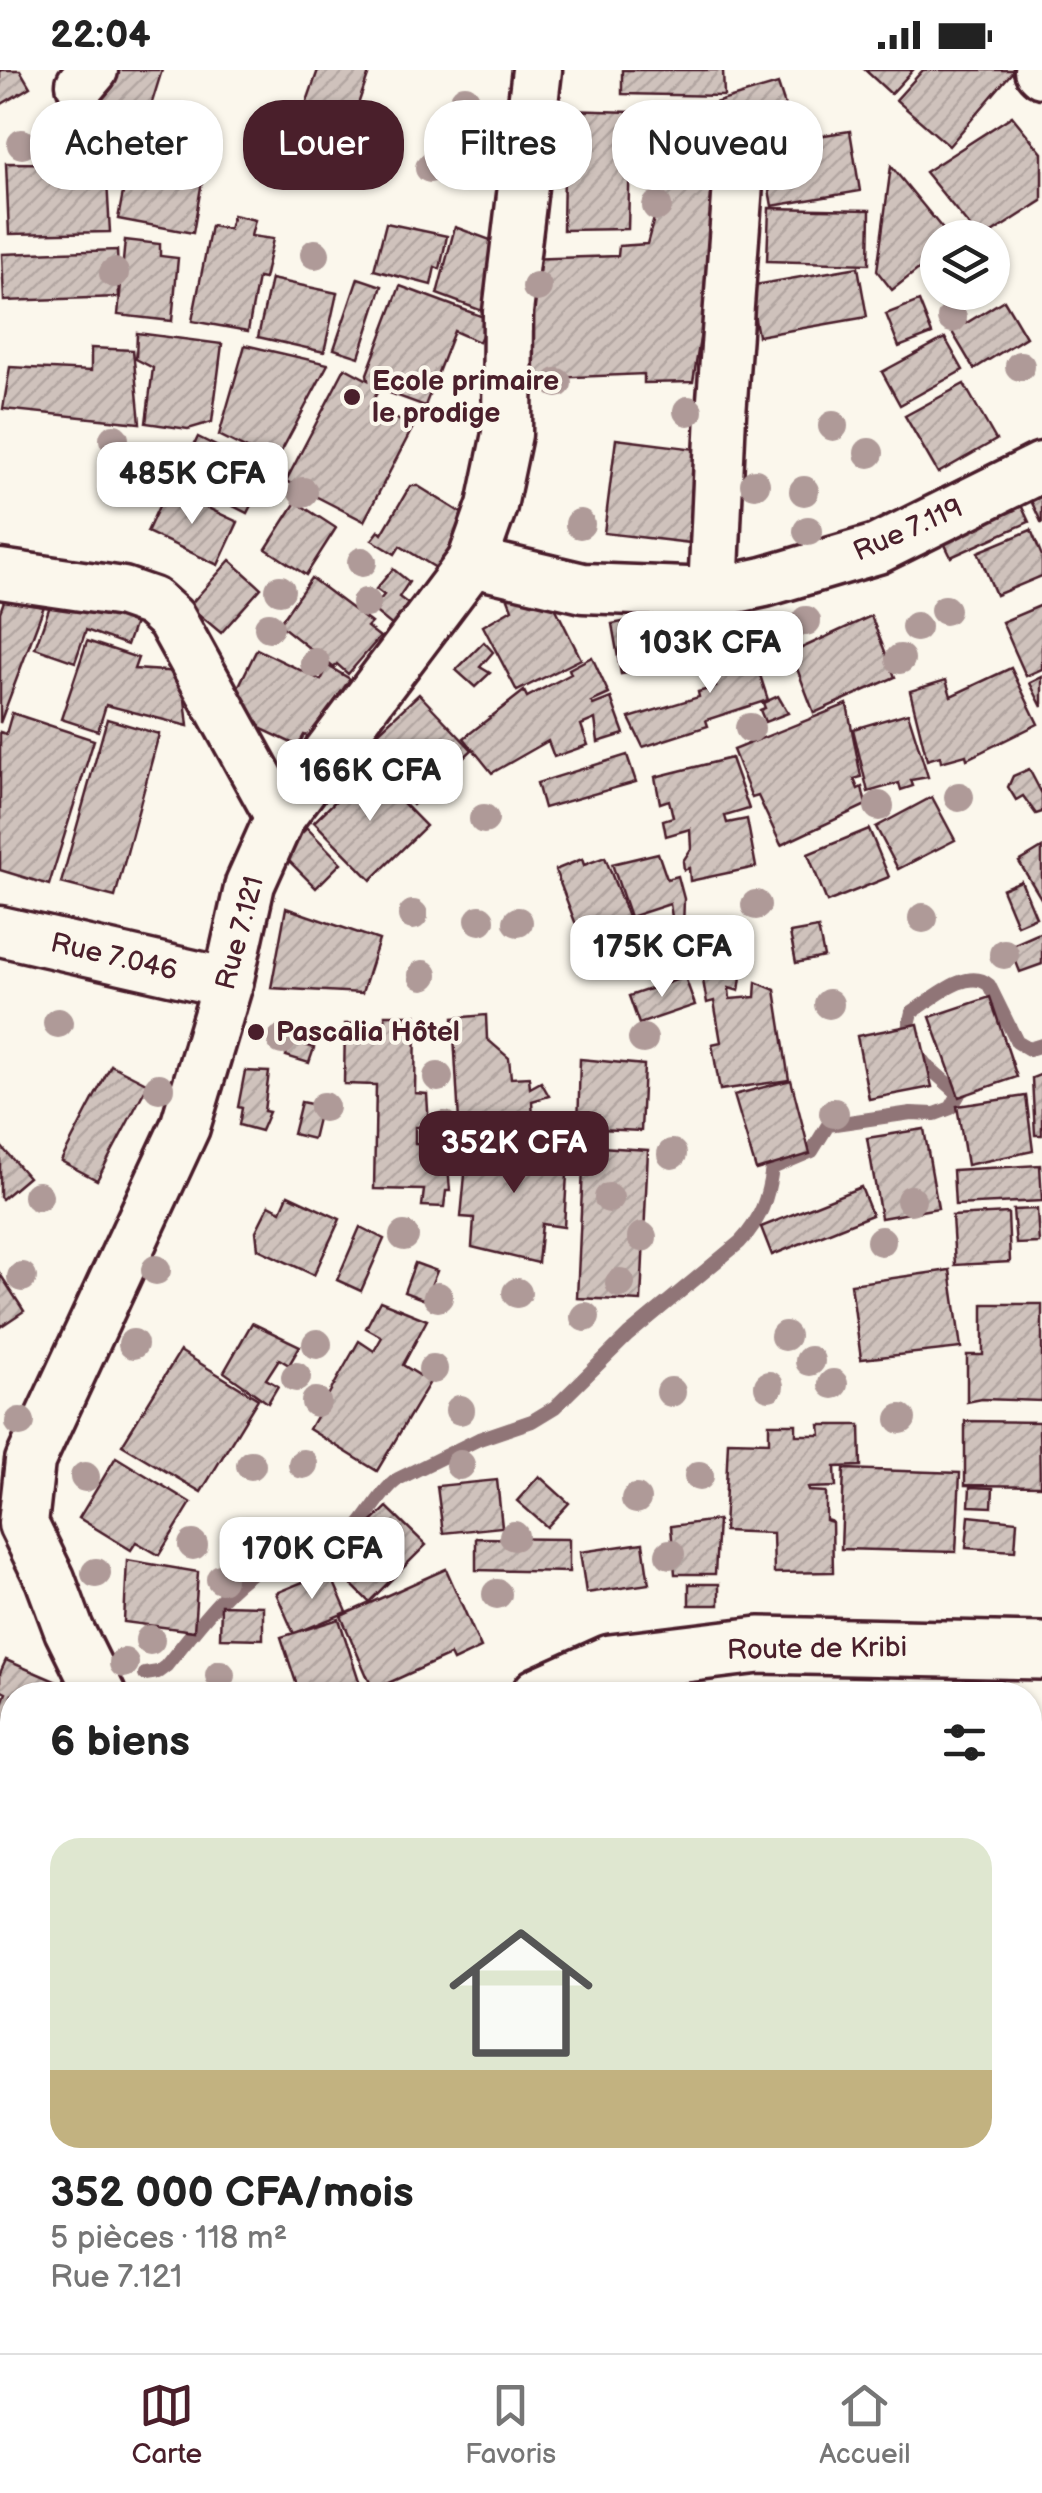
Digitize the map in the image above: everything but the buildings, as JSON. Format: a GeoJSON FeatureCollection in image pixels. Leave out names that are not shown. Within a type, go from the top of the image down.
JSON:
{"type":"FeatureCollection","features":[{"type":"Feature","properties":{"kind":"main road","name":"Route de Kribi"},"geometry":{"type":"LineString","coordinates":[[569,1682],[611,1663],[758,1645],[1042,1652]]}},
{"type":"Feature","properties":{"kind":"street","name":"Rue 7.121"},"geometry":{"type":"LineString","coordinates":[[94,1682],[22,1524],[30,1462],[185,1127],[228,984],[250,884],[280,817],[472,562],[492,506],[507,434],[508,312],[536,70]]}},
{"type":"Feature","properties":{"kind":"street"},"geometry":{"type":"LineString","coordinates":[[714,592],[721,414],[738,190]]}},
{"type":"Feature","properties":{"kind":"street","name":"Rue 7.119"},"geometry":{"type":"LineString","coordinates":[[472,562],[583,588],[714,592],[764,582],[877,549],[1042,467]]}},
{"type":"Feature","properties":{"kind":"street"},"geometry":{"type":"LineString","coordinates":[[0,574],[123,592],[152,602],[171,619],[280,817]]}},
{"type":"Feature","properties":{"kind":"street","name":"Rue 7.046"},"geometry":{"type":"LineString","coordinates":[[0,931],[228,984]]}},
{"type":"Feature","properties":{"kind":"waterway"},"geometry":{"type":"LineString","coordinates":[[145,1674],[166,1666],[206,1616],[251,1573],[288,1553],[348,1537],[398,1479],[479,1439],[532,1421],[555,1407],[628,1335],[740,1242],[762,1208],[772,1168],[812,1151],[828,1125],[911,1113],[935,1114],[951,1108],[959,1094],[925,1064],[906,1037],[912,1012],[960,982],[980,980],[989,985],[1017,1042],[1029,1049],[1042,1045]]}},
{"type":"Feature","properties":{"kind":"place","name":"Ecole primaire le prodige"},"geometry":{"type":"Point","coordinates":[352,397]}},
{"type":"Feature","properties":{"kind":"place","name":"Pascalia Hôtel"},"geometry":{"type":"Point","coordinates":[256,1032]}}]}
